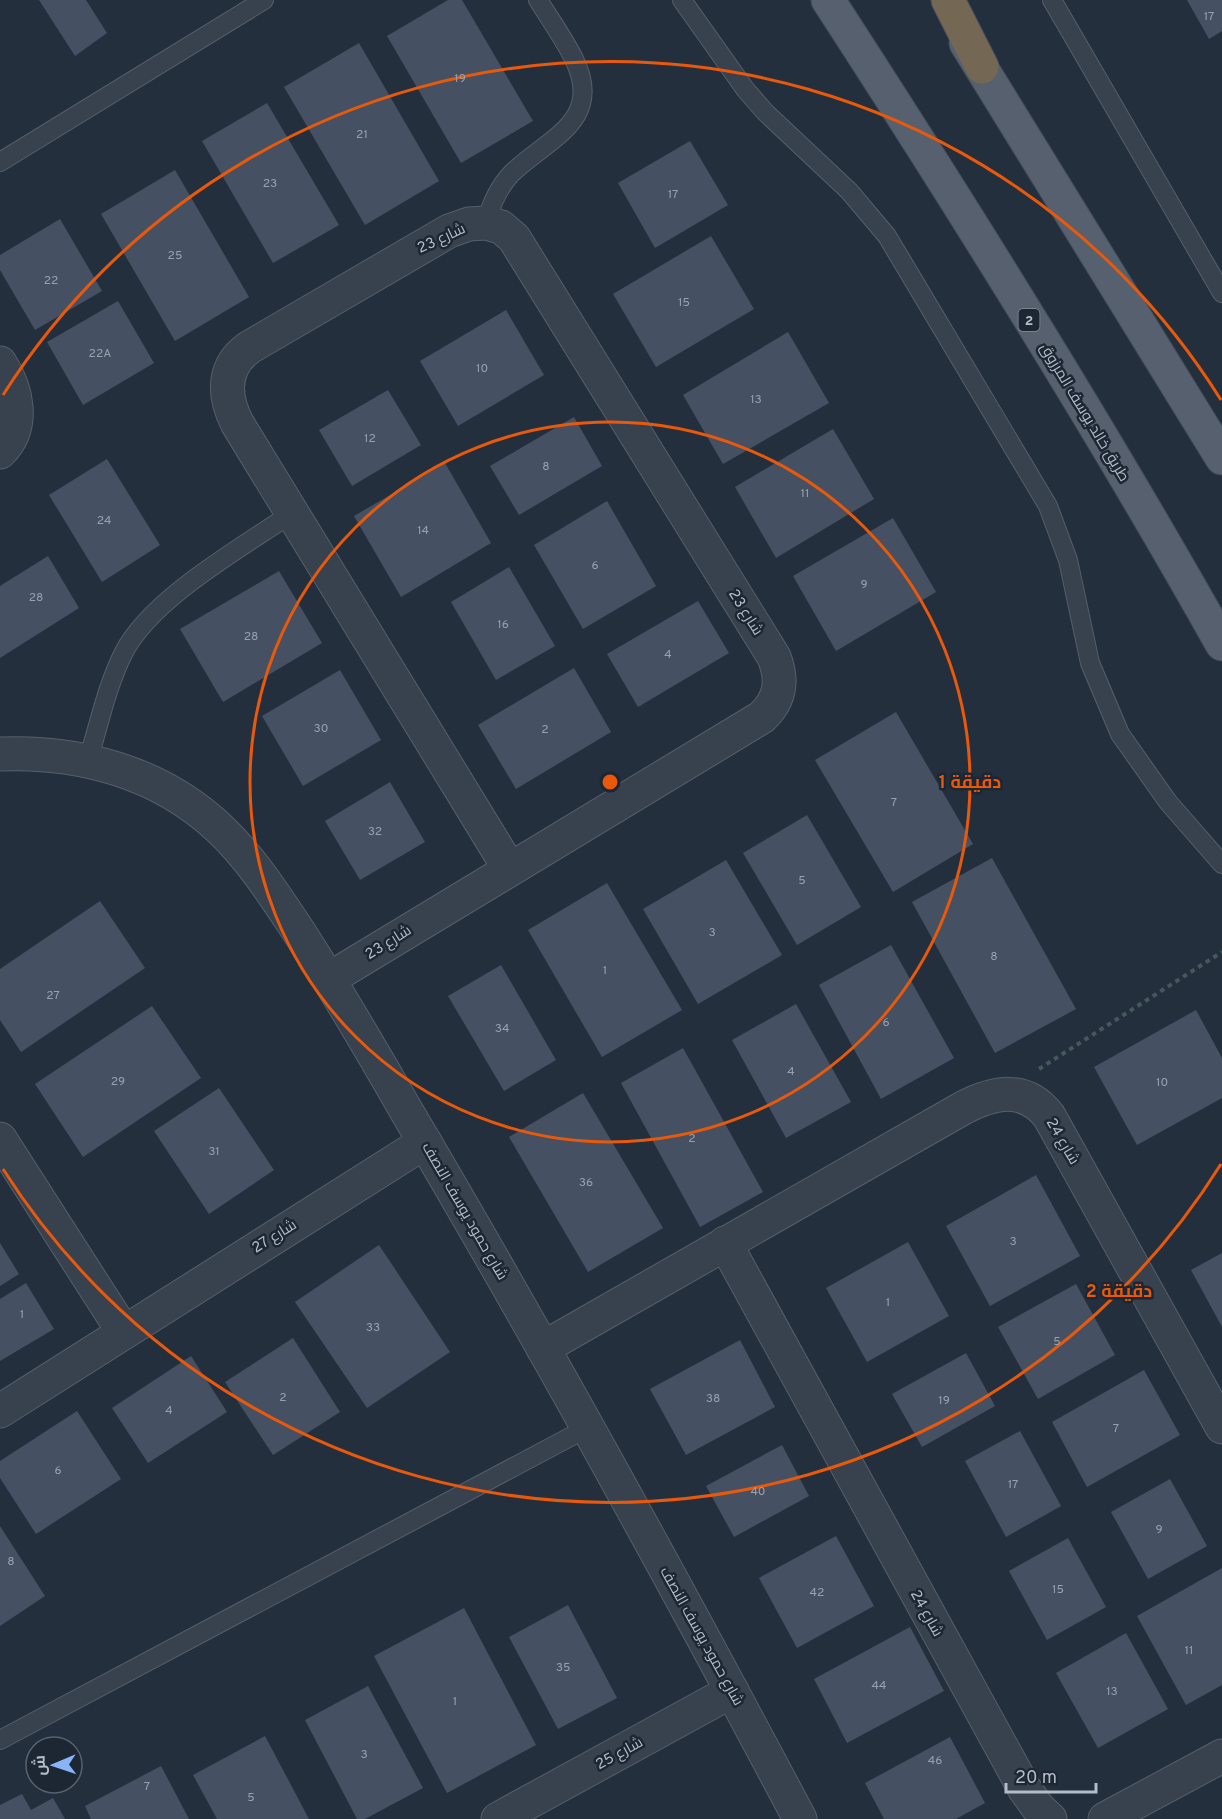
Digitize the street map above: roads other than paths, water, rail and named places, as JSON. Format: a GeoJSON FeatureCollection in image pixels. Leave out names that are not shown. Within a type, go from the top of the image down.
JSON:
{"type":"FeatureCollection","features":[{"type":"Feature","properties":{"kind":"highway"},"geometry":{"type":"LineString","coordinates":[[948,0],[982,66]]}},
{"type":"Feature","properties":{"kind":"main road","name":"طريق خالد يوسف المرزوق"},"geometry":{"type":"LineString","coordinates":[[828,0],[924,147],[1177,564],[1222,644]]}},
{"type":"Feature","properties":{"kind":"main road"},"geometry":{"type":"LineString","coordinates":[[938,0],[982,66],[1222,458]]}},
{"type":"Feature","properties":{"kind":"street","name":"شارع 23"},"geometry":{"type":"LineString","coordinates":[[329,979],[762,717],[776,701],[780,683],[774,657],[514,238],[501,227],[486,223],[469,224],[437,237],[250,347],[232,364],[227,388],[231,412],[509,868]]}},
{"type":"Feature","properties":{"kind":"street"},"geometry":{"type":"LineString","coordinates":[[0,363],[12,382],[16,406],[11,436],[0,452]]}},
{"type":"Feature","properties":{"kind":"street","name":"شارع حمود يوسف النصف"},"geometry":{"type":"LineString","coordinates":[[0,754],[35,753],[88,760],[145,779],[170,791],[220,829],[270,887],[329,979],[543,1348],[732,1690],[800,1819]]}},
{"type":"Feature","properties":{"kind":"street","name":"شارع 24"},"geometry":{"type":"LineString","coordinates":[[1050,1819],[1039,1809],[1024,1788],[725,1243],[968,1105],[994,1096],[1017,1094],[1034,1101],[1049,1116],[1222,1427]]}},
{"type":"Feature","properties":{"kind":"street"},"geometry":{"type":"LineString","coordinates":[[0,1139],[123,1331]]}},
{"type":"Feature","properties":{"kind":"street","name":"شارع 27"},"geometry":{"type":"LineString","coordinates":[[0,1411],[123,1331],[425,1142]]}},
{"type":"Feature","properties":{"kind":"street"},"geometry":{"type":"LineString","coordinates":[[543,1348],[725,1243]]}},
{"type":"Feature","properties":{"kind":"street","name":"شارع 25"},"geometry":{"type":"LineString","coordinates":[[503,1818],[732,1690]]}},
{"type":"Feature","properties":{"kind":"street"},"geometry":{"type":"LineString","coordinates":[[1105,1819],[1222,1756]]}},
{"type":"Feature","properties":{"kind":"lane"},"geometry":{"type":"LineString","coordinates":[[0,162],[264,0]]}},
{"type":"Feature","properties":{"kind":"lane"},"geometry":{"type":"LineString","coordinates":[[486,223],[490,208],[501,186],[526,161],[568,130],[581,107],[581,86],[575,60],[538,0]]}},
{"type":"Feature","properties":{"kind":"lane"},"geometry":{"type":"LineString","coordinates":[[682,0],[745,89],[765,112],[849,191],[887,236],[1048,506],[1068,560],[1090,663],[1120,734],[1168,802],[1222,864]]}},
{"type":"Feature","properties":{"kind":"lane"},"geometry":{"type":"LineString","coordinates":[[1052,0],[1222,293]]}},
{"type":"Feature","properties":{"kind":"lane"},"geometry":{"type":"LineString","coordinates":[[88,760],[115,675],[134,634],[201,576],[292,513]]}},
{"type":"Feature","properties":{"kind":"lane"},"geometry":{"type":"LineString","coordinates":[[0,1740],[587,1428]]}}]}
